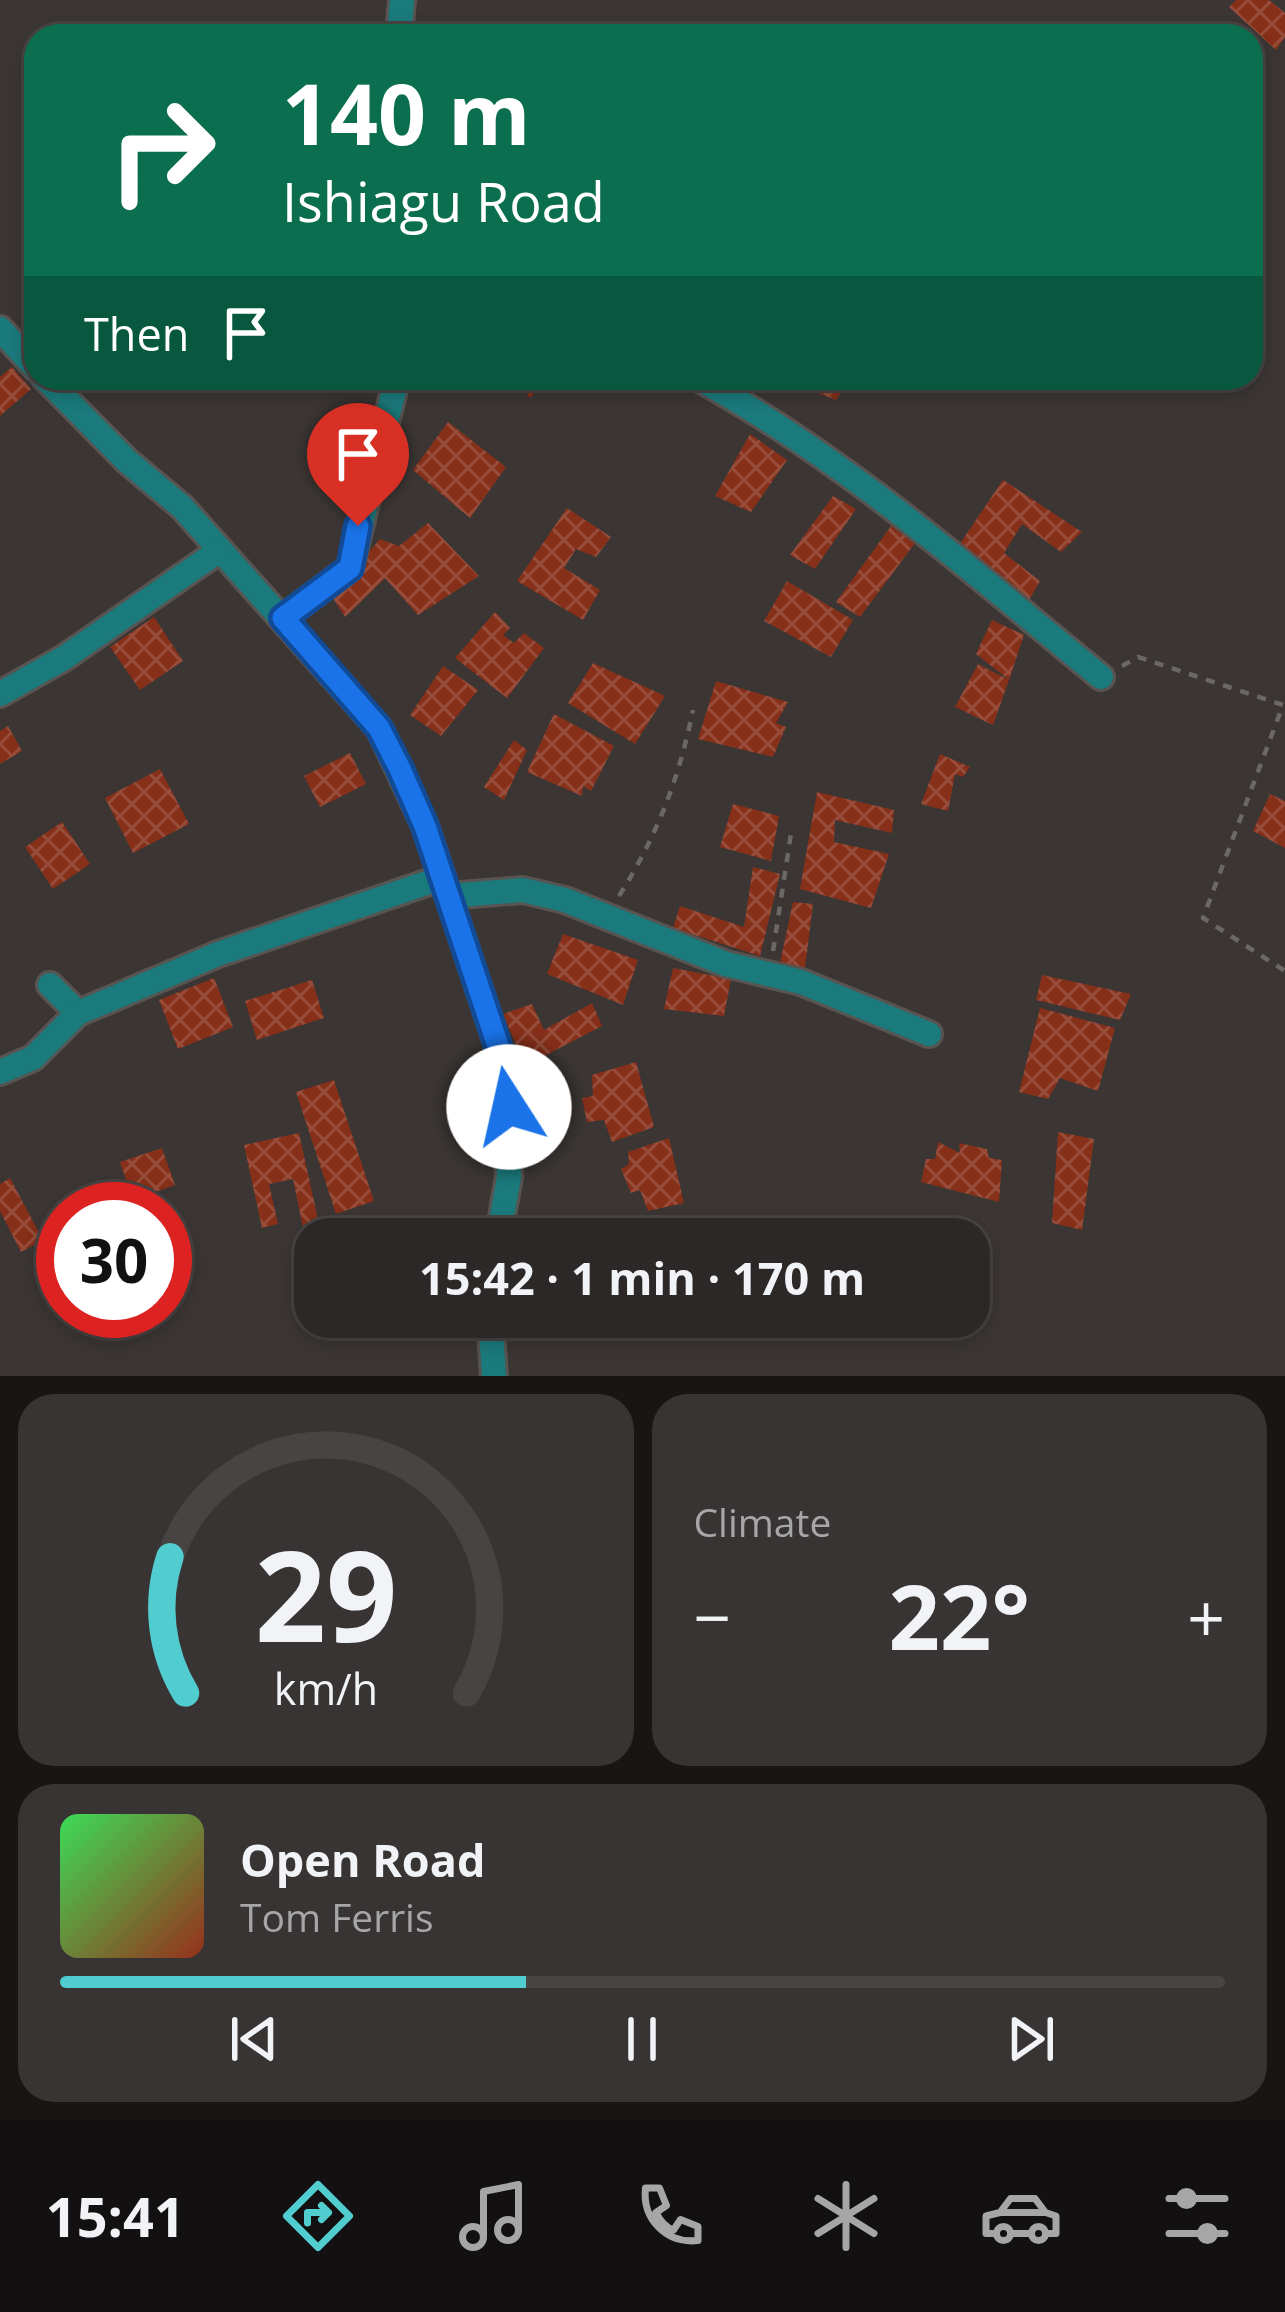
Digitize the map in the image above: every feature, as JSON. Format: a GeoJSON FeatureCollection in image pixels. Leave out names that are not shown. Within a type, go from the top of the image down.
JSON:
{"type":"FeatureCollection","features":[{"type":"Feature","properties":{"kind":"street"},"geometry":{"type":"LineString","coordinates":[[0,328],[24,355]]}},
{"type":"Feature","properties":{"kind":"street"},"geometry":{"type":"LineString","coordinates":[[57,390],[220,550],[379,728],[425,826],[503,1061],[509,1177],[502,1218]]}},
{"type":"Feature","properties":{"kind":"street"},"geometry":{"type":"LineString","coordinates":[[283,618],[350,568],[394,390]]}},
{"type":"Feature","properties":{"kind":"street"},"geometry":{"type":"LineString","coordinates":[[720,390],[759,412],[884,501],[1101,677]]}},
{"type":"Feature","properties":{"kind":"street"},"geometry":{"type":"LineString","coordinates":[[0,694],[64,658],[220,550]]}},
{"type":"Feature","properties":{"kind":"street"},"geometry":{"type":"LineString","coordinates":[[0,1072],[33,1058],[78,1013],[218,954],[445,887],[523,890],[606,916],[726,964],[819,988],[929,1034]]}},
{"type":"Feature","properties":{"kind":"street"},"geometry":{"type":"LineString","coordinates":[[50,985],[78,1013]]}},
{"type":"Feature","properties":{"kind":"street"},"geometry":{"type":"LineString","coordinates":[[491,1338],[494,1376]]}},
{"type":"Feature","properties":{"kind":"path"},"geometry":{"type":"LineString","coordinates":[[1101,677],[1138,657],[1284,703],[1203,918],[1285,970]]}},
{"type":"Feature","properties":{"kind":"path"},"geometry":{"type":"LineString","coordinates":[[606,916],[649,848],[672,794],[693,710]]}},
{"type":"Feature","properties":{"kind":"path"},"geometry":{"type":"LineString","coordinates":[[768,974],[792,827]]}},
{"type":"Feature","properties":{"kind":"building"},"geometry":{"type":"Polygon","coordinates":[[[1236,0],[1269,0],[1285,13],[1285,37],[1276,50],[1263,38],[1263,24],[1248,24],[1229,7],[1236,0]]]}},
{"type":"Feature","properties":{"kind":"building"},"geometry":{"type":"Polygon","coordinates":[[[12,367],[24,381],[24,390],[30,390],[0,416],[0,377],[12,367]]]}},
{"type":"Feature","properties":{"kind":"building"},"geometry":{"type":"Polygon","coordinates":[[[810,390],[842,390],[836,400],[810,390]]]}},
{"type":"Feature","properties":{"kind":"building"},"geometry":{"type":"Polygon","coordinates":[[[448,422],[506,467],[470,518],[413,470],[448,422]]]}},
{"type":"Feature","properties":{"kind":"building"},"geometry":{"type":"Polygon","coordinates":[[[750,434],[787,460],[751,512],[715,496],[750,434]]]}},
{"type":"Feature","properties":{"kind":"building"},"geometry":{"type":"Polygon","coordinates":[[[1003,480],[1082,532],[1061,552],[1022,524],[1004,553],[1040,581],[1029,600],[959,545],[1003,480]]]}},
{"type":"Feature","properties":{"kind":"building"},"geometry":{"type":"Polygon","coordinates":[[[833,496],[856,509],[815,569],[790,555],[833,496]]]}},
{"type":"Feature","properties":{"kind":"building"},"geometry":{"type":"Polygon","coordinates":[[[567,508],[611,537],[596,557],[576,549],[564,568],[600,590],[583,620],[517,581],[567,508]]]}},
{"type":"Feature","properties":{"kind":"building"},"geometry":{"type":"Polygon","coordinates":[[[428,523],[479,576],[418,615],[385,578],[345,617],[331,595],[380,539],[399,546],[428,523]]]}},
{"type":"Feature","properties":{"kind":"building"},"geometry":{"type":"Polygon","coordinates":[[[891,526],[915,543],[860,617],[836,602],[891,526]]]}},
{"type":"Feature","properties":{"kind":"building"},"geometry":{"type":"Polygon","coordinates":[[[787,581],[853,620],[831,657],[764,621],[787,581]]]}},
{"type":"Feature","properties":{"kind":"building"},"geometry":{"type":"Polygon","coordinates":[[[495,612],[510,628],[503,635],[514,643],[524,633],[544,648],[507,698],[455,658],[495,612]]]}},
{"type":"Feature","properties":{"kind":"building"},"geometry":{"type":"Polygon","coordinates":[[[154,617],[183,661],[140,690],[110,647],[154,617]]]}},
{"type":"Feature","properties":{"kind":"building"},"geometry":{"type":"Polygon","coordinates":[[[992,620],[1024,635],[1009,680],[976,654],[992,620]]]}},
{"type":"Feature","properties":{"kind":"building"},"geometry":{"type":"Polygon","coordinates":[[[593,663],[665,696],[635,744],[568,703],[593,663]]]}},
{"type":"Feature","properties":{"kind":"building"},"geometry":{"type":"Polygon","coordinates":[[[978,664],[1009,680],[993,725],[955,707],[978,664]]]}},
{"type":"Feature","properties":{"kind":"building"},"geometry":{"type":"Polygon","coordinates":[[[443,666],[478,690],[441,736],[410,715],[443,666]]]}},
{"type":"Feature","properties":{"kind":"building"},"geometry":{"type":"Polygon","coordinates":[[[716,681],[788,702],[776,723],[786,727],[773,757],[698,739],[716,681]]]}},
{"type":"Feature","properties":{"kind":"building"},"geometry":{"type":"Polygon","coordinates":[[[554,714],[614,746],[591,791],[583,786],[582,796],[527,772],[554,714]]]}},
{"type":"Feature","properties":{"kind":"building"},"geometry":{"type":"Polygon","coordinates":[[[8,726],[22,751],[0,764],[0,731],[8,726]]]}},
{"type":"Feature","properties":{"kind":"building"},"geometry":{"type":"Polygon","coordinates":[[[514,740],[527,750],[504,800],[484,787],[514,740]]]}},
{"type":"Feature","properties":{"kind":"building"},"geometry":{"type":"Polygon","coordinates":[[[350,753],[366,784],[320,807],[304,776],[350,753]]]}},
{"type":"Feature","properties":{"kind":"building"},"geometry":{"type":"Polygon","coordinates":[[[940,754],[970,767],[963,777],[955,774],[948,811],[921,804],[940,754]]]}},
{"type":"Feature","properties":{"kind":"building"},"geometry":{"type":"Polygon","coordinates":[[[160,769],[189,824],[133,853],[105,798],[160,769]]]}},
{"type":"Feature","properties":{"kind":"building"},"geometry":{"type":"Polygon","coordinates":[[[817,792],[894,810],[892,833],[835,820],[834,842],[889,854],[871,908],[800,889],[817,792]]]}},
{"type":"Feature","properties":{"kind":"building"},"geometry":{"type":"Polygon","coordinates":[[[1270,794],[1285,801],[1285,848],[1253,831],[1270,794]]]}},
{"type":"Feature","properties":{"kind":"building"},"geometry":{"type":"Polygon","coordinates":[[[733,804],[779,816],[771,861],[720,847],[733,804]]]}},
{"type":"Feature","properties":{"kind":"building"},"geometry":{"type":"Polygon","coordinates":[[[62,822],[90,864],[53,889],[25,847],[62,822]]]}},
{"type":"Feature","properties":{"kind":"building"},"geometry":{"type":"Polygon","coordinates":[[[753,867],[780,874],[760,956],[673,928],[680,906],[744,927],[753,867]]]}},
{"type":"Feature","properties":{"kind":"building"},"geometry":{"type":"Polygon","coordinates":[[[793,902],[813,904],[805,968],[780,963],[793,902]]]}},
{"type":"Feature","properties":{"kind":"building"},"geometry":{"type":"Polygon","coordinates":[[[563,934],[638,960],[623,1005],[547,974],[563,934]]]}},
{"type":"Feature","properties":{"kind":"building"},"geometry":{"type":"Polygon","coordinates":[[[673,968],[731,979],[724,1016],[664,1009],[673,968]]]}},
{"type":"Feature","properties":{"kind":"building"},"geometry":{"type":"Polygon","coordinates":[[[1042,975],[1131,994],[1120,1020],[1036,1000],[1042,975]]]}},
{"type":"Feature","properties":{"kind":"building"},"geometry":{"type":"Polygon","coordinates":[[[214,978],[233,1027],[178,1049],[159,1000],[214,978]]]}},
{"type":"Feature","properties":{"kind":"building"},"geometry":{"type":"Polygon","coordinates":[[[312,980],[324,1018],[257,1040],[245,1001],[312,980]]]}},
{"type":"Feature","properties":{"kind":"building"},"geometry":{"type":"Polygon","coordinates":[[[592,1003],[602,1026],[525,1066],[503,1014],[532,1004],[544,1030],[592,1003]]]}},
{"type":"Feature","properties":{"kind":"building"},"geometry":{"type":"Polygon","coordinates":[[[1040,1008],[1115,1028],[1098,1091],[1060,1078],[1048,1099],[1019,1092],[1040,1008]]]}},
{"type":"Feature","properties":{"kind":"building"},"geometry":{"type":"Polygon","coordinates":[[[636,1062],[654,1127],[612,1142],[604,1120],[587,1122],[582,1098],[593,1096],[592,1075],[636,1062]]]}},
{"type":"Feature","properties":{"kind":"building"},"geometry":{"type":"Polygon","coordinates":[[[334,1080],[374,1201],[336,1214],[296,1092],[334,1080]]]}},
{"type":"Feature","properties":{"kind":"building"},"geometry":{"type":"Polygon","coordinates":[[[1058,1132],[1094,1139],[1082,1230],[1052,1223],[1058,1132]]]}},
{"type":"Feature","properties":{"kind":"building"},"geometry":{"type":"Polygon","coordinates":[[[299,1133],[318,1218],[301,1218],[293,1179],[269,1184],[278,1224],[262,1228],[244,1145],[299,1133]]]}},
{"type":"Feature","properties":{"kind":"building"},"geometry":{"type":"Polygon","coordinates":[[[669,1138],[684,1203],[648,1211],[640,1190],[631,1193],[621,1169],[629,1164],[628,1152],[669,1138]]]}},
{"type":"Feature","properties":{"kind":"building"},"geometry":{"type":"Polygon","coordinates":[[[938,1142],[960,1153],[959,1143],[987,1149],[989,1158],[1002,1160],[999,1202],[921,1182],[926,1159],[935,1159],[938,1142]]]}},
{"type":"Feature","properties":{"kind":"building"},"geometry":{"type":"Polygon","coordinates":[[[162,1148],[174,1182],[127,1182],[120,1162],[162,1148]]]}},
{"type":"Feature","properties":{"kind":"building"},"geometry":{"type":"Polygon","coordinates":[[[10,1178],[36,1227],[36,1244],[21,1252],[0,1211],[0,1184],[10,1178]]]}},
{"type":"Feature","properties":{"kind":"route"},"geometry":{"type":"LineString","coordinates":[[358,526],[350,568],[283,618],[379,728],[400,769],[425,826],[503,1061],[509,1107]]}}]}
